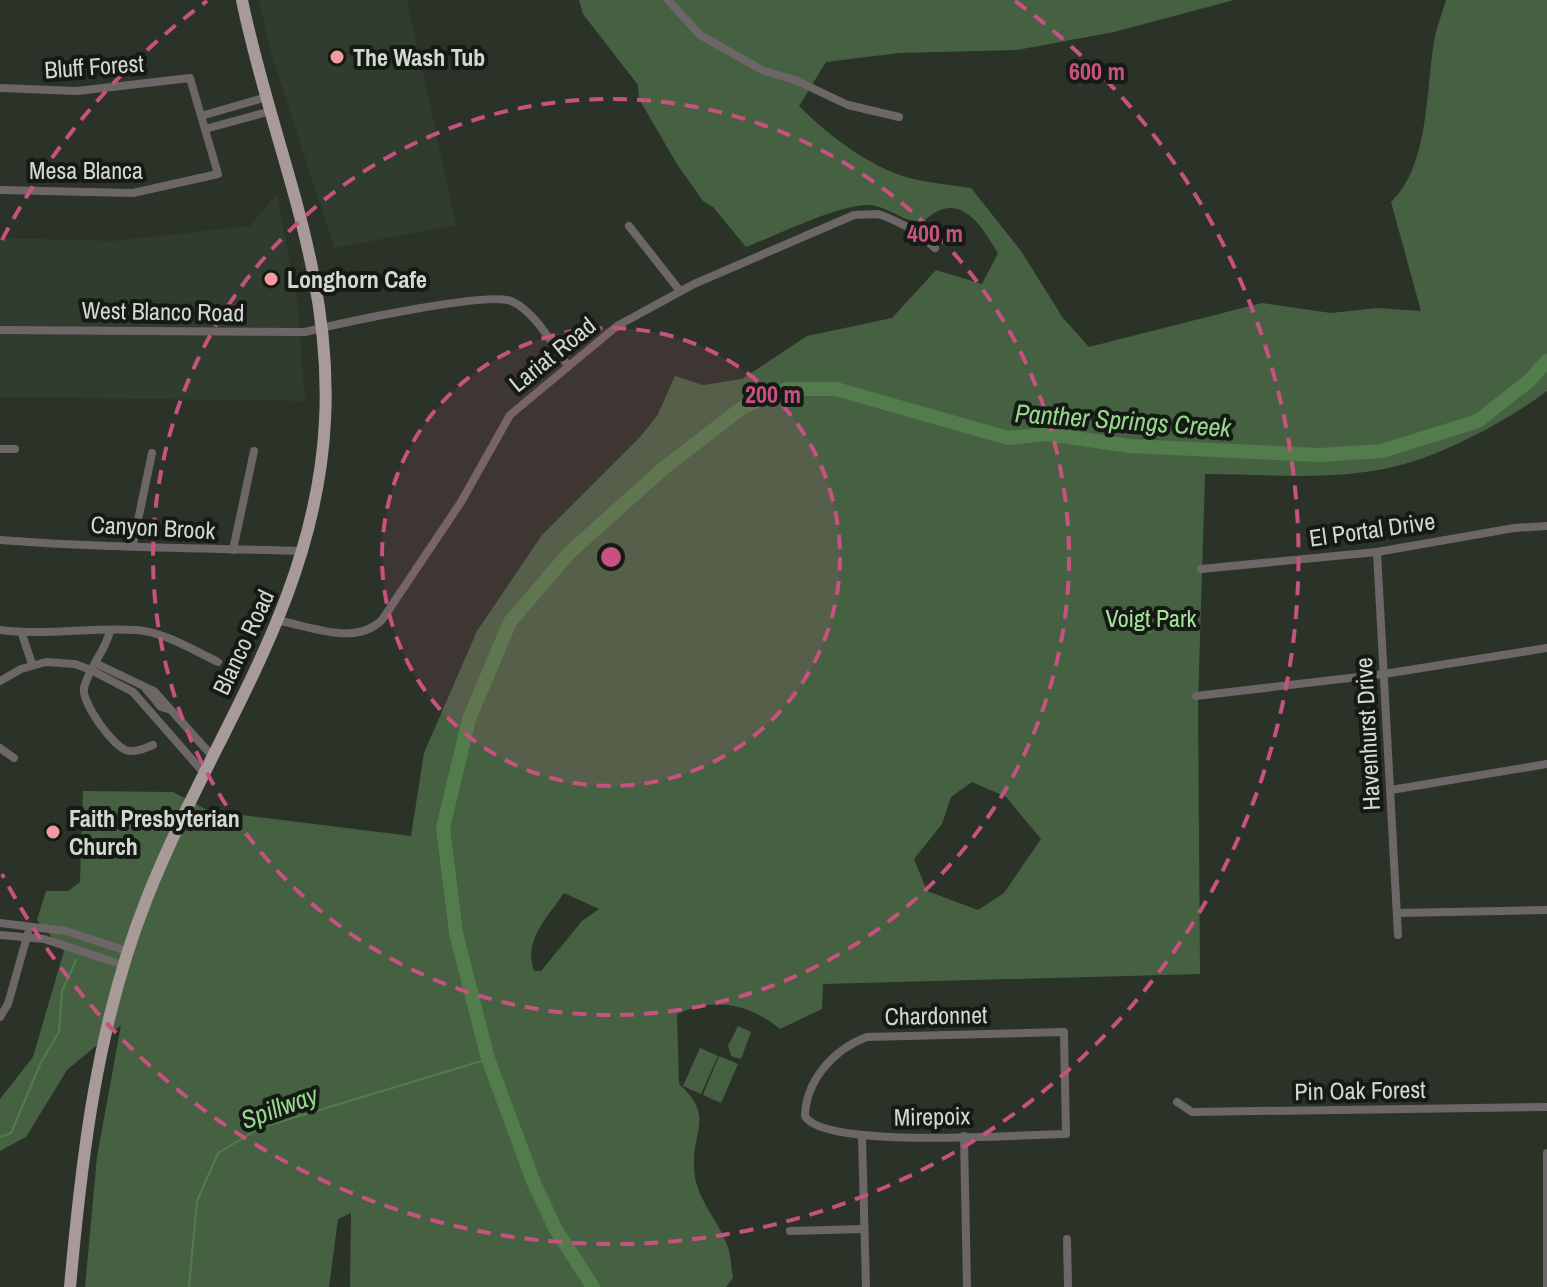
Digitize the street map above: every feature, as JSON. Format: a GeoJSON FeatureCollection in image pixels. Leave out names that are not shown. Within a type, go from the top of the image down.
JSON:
{"type":"FeatureCollection","features":[{"type":"Feature","properties":{"kind":"main road","name":"Blanco Road"},"geometry":{"type":"LineString","coordinates":[[70,1287],[87,1121],[105,1030],[127,951],[160,866],[203,772],[280,621],[303,551],[323,448],[324,325],[313,261],[242,0]]}},
{"type":"Feature","properties":{"kind":"street"},"geometry":{"type":"LineString","coordinates":[[668,0],[700,35],[764,71],[795,80],[848,105],[899,117]]}},
{"type":"Feature","properties":{"kind":"street","name":"Bluff Forest"},"geometry":{"type":"LineString","coordinates":[[0,88],[77,91],[190,78],[201,116]]}},
{"type":"Feature","properties":{"kind":"street"},"geometry":{"type":"LineString","coordinates":[[267,97],[201,116],[205,129],[271,111]]}},
{"type":"Feature","properties":{"kind":"street"},"geometry":{"type":"LineString","coordinates":[[223,110],[226,123]]}},
{"type":"Feature","properties":{"kind":"street","name":"Mesa Blanca"},"geometry":{"type":"LineString","coordinates":[[0,190],[133,193],[218,174],[205,129]]}},
{"type":"Feature","properties":{"kind":"street","name":"Lariat Road"},"geometry":{"type":"LineString","coordinates":[[280,621],[351,635],[372,630],[382,620],[461,502],[510,415],[617,326],[680,291],[770,248],[858,214],[878,214],[889,218],[916,231],[935,248]]}},
{"type":"Feature","properties":{"kind":"street"},"geometry":{"type":"LineString","coordinates":[[629,226],[680,291]]}},
{"type":"Feature","properties":{"kind":"street","name":"West Blanco Road"},"geometry":{"type":"LineString","coordinates":[[0,330],[305,332],[324,325],[502,299],[526,312],[568,365]]}},
{"type":"Feature","properties":{"kind":"street"},"geometry":{"type":"LineString","coordinates":[[0,449],[15,449]]}},
{"type":"Feature","properties":{"kind":"street"},"geometry":{"type":"LineString","coordinates":[[233,550],[254,451]]}},
{"type":"Feature","properties":{"kind":"street"},"geometry":{"type":"LineString","coordinates":[[133,544],[152,453]]}},
{"type":"Feature","properties":{"kind":"street","name":"El Portal Drive"},"geometry":{"type":"LineString","coordinates":[[1201,569],[1377,552],[1514,528],[1547,526]]}},
{"type":"Feature","properties":{"kind":"street","name":"Canyon Brook"},"geometry":{"type":"LineString","coordinates":[[0,540],[133,544],[181,550],[303,551]]}},
{"type":"Feature","properties":{"kind":"street","name":"Havenhurst Drive"},"geometry":{"type":"LineString","coordinates":[[1377,552],[1398,935]]}},
{"type":"Feature","properties":{"kind":"street"},"geometry":{"type":"LineString","coordinates":[[0,630],[22,634],[148,632],[218,662]]}},
{"type":"Feature","properties":{"kind":"street"},"geometry":{"type":"LineString","coordinates":[[110,631],[107,644],[93,667],[83,693],[118,747],[131,751],[153,745]]}},
{"type":"Feature","properties":{"kind":"street"},"geometry":{"type":"LineString","coordinates":[[22,634],[32,664]]}},
{"type":"Feature","properties":{"kind":"street"},"geometry":{"type":"LineString","coordinates":[[1196,696],[1384,674],[1547,648]]}},
{"type":"Feature","properties":{"kind":"street"},"geometry":{"type":"LineString","coordinates":[[0,681],[32,664],[60,662],[93,667],[154,691],[213,757]]}},
{"type":"Feature","properties":{"kind":"street"},"geometry":{"type":"LineString","coordinates":[[93,667],[133,692],[203,772]]}},
{"type":"Feature","properties":{"kind":"street"},"geometry":{"type":"LineString","coordinates":[[0,748],[14,758]]}},
{"type":"Feature","properties":{"kind":"street"},"geometry":{"type":"LineString","coordinates":[[1391,790],[1547,764]]}},
{"type":"Feature","properties":{"kind":"street"},"geometry":{"type":"LineString","coordinates":[[1397,913],[1547,910]]}},
{"type":"Feature","properties":{"kind":"street"},"geometry":{"type":"LineString","coordinates":[[0,923],[29,924],[66,931],[127,951]]}},
{"type":"Feature","properties":{"kind":"street"},"geometry":{"type":"LineString","coordinates":[[0,1017],[8,1004],[29,924]]}},
{"type":"Feature","properties":{"kind":"street"},"geometry":{"type":"LineString","coordinates":[[0,935],[28,937],[123,965]]}},
{"type":"Feature","properties":{"kind":"street","name":"Chardonnet"},"geometry":{"type":"LineString","coordinates":[[805,1116],[805,1102],[819,1073],[847,1047],[867,1037],[1064,1032],[1066,1134]]}},
{"type":"Feature","properties":{"kind":"street","name":"Pin Oak Forest"},"geometry":{"type":"LineString","coordinates":[[1177,1102],[1192,1112],[1547,1107]]}},
{"type":"Feature","properties":{"kind":"street","name":"Mirepoix"},"geometry":{"type":"LineString","coordinates":[[805,1116],[817,1127],[862,1137],[1066,1134]]}},
{"type":"Feature","properties":{"kind":"street"},"geometry":{"type":"LineString","coordinates":[[964,1136],[967,1287]]}},
{"type":"Feature","properties":{"kind":"street"},"geometry":{"type":"LineString","coordinates":[[862,1137],[866,1287]]}},
{"type":"Feature","properties":{"kind":"street"},"geometry":{"type":"LineString","coordinates":[[1547,1153],[1547,1287]]}},
{"type":"Feature","properties":{"kind":"street"},"geometry":{"type":"LineString","coordinates":[[790,1231],[864,1229]]}},
{"type":"Feature","properties":{"kind":"street"},"geometry":{"type":"LineString","coordinates":[[1067,1239],[1068,1287]]}},
{"type":"Feature","properties":{"kind":"shaded area"},"geometry":{"type":"Polygon","coordinates":[[[259,0],[407,0],[456,225],[334,248],[271,52],[259,0]]]}},
{"type":"Feature","properties":{"kind":"shaded area"},"geometry":{"type":"Polygon","coordinates":[[[277,194],[297,299],[305,401],[0,397],[0,238],[114,241],[250,226],[277,194]]]}},
{"type":"Feature","properties":{"kind":"shaded area"},"geometry":{"type":"Polygon","coordinates":[[[1126,616],[1154,619],[1152,633],[1124,630],[1126,616]]]}},
{"type":"Feature","properties":{"kind":"green space","name":"Voigt Park"},"geometry":{"type":"Polygon","coordinates":[[[579,0],[1234,0],[1114,32],[1017,50],[899,53],[826,62],[799,106],[836,139],[879,166],[909,178],[971,188],[1021,251],[1063,318],[1089,347],[1262,303],[1331,313],[1377,308],[1421,311],[1391,202],[1413,169],[1419,149],[1435,37],[1446,0],[1547,0],[1547,391],[1471,437],[1428,456],[1388,468],[1320,476],[1205,474],[1198,705],[1200,974],[823,984],[822,1009],[780,1029],[756,1013],[731,1005],[705,1006],[677,1014],[679,1084],[690,1095],[699,1115],[694,1155],[695,1179],[728,1247],[733,1278],[726,1287],[350,1287],[351,1213],[338,1219],[329,1287],[85,1287],[97,1157],[121,1025],[67,1070],[26,1137],[0,1151],[0,1099],[33,1057],[64,951],[37,920],[46,891],[68,891],[80,882],[83,791],[173,792],[209,811],[411,836],[424,753],[477,631],[542,535],[657,416],[675,376],[703,385],[742,379],[807,336],[892,318],[936,270],[982,284],[998,253],[976,221],[957,209],[947,208],[936,212],[923,222],[870,205],[842,209],[746,247],[713,207],[703,201],[677,164],[639,99],[638,85],[583,14],[579,0]],[[972,782],[951,797],[942,824],[914,859],[927,891],[978,910],[1004,893],[1041,839],[1006,797],[972,782]],[[564,893],[534,939],[531,960],[534,971],[541,971],[582,921],[599,909],[564,893]]]}},
{"type":"Feature","properties":{"kind":"green space"},"geometry":{"type":"Polygon","coordinates":[[[738,1026],[751,1032],[741,1059],[731,1056],[728,1046],[738,1026]]]}},
{"type":"Feature","properties":{"kind":"green space"},"geometry":{"type":"Polygon","coordinates":[[[700,1048],[718,1056],[701,1094],[683,1086],[700,1048]]]}},
{"type":"Feature","properties":{"kind":"green space"},"geometry":{"type":"Polygon","coordinates":[[[719,1056],[738,1064],[721,1103],[703,1095],[719,1056]]]}},
{"type":"Feature","properties":{"kind":"waterway","name":"Panther Springs Creek"},"geometry":{"type":"LineString","coordinates":[[593,1287],[555,1228],[534,1183],[488,1059],[456,933],[443,828],[469,719],[510,622],[569,553],[664,468],[743,407],[787,389],[836,389],[1008,438],[1047,434],[1130,446],[1319,455],[1382,451],[1478,421],[1530,380],[1547,361]]}},
{"type":"Feature","properties":{"kind":"waterway"},"geometry":{"type":"LineString","coordinates":[[0,1137],[11,1133],[41,1062],[59,1032],[62,991],[76,960]]}},
{"type":"Feature","properties":{"kind":"waterway","name":"Spillway"},"geometry":{"type":"LineString","coordinates":[[189,1287],[197,1201],[218,1153],[260,1128],[488,1059]]}},
{"type":"Feature","properties":{"kind":"place","name":"The Wash Tub"},"geometry":{"type":"Point","coordinates":[337,57]}},
{"type":"Feature","properties":{"kind":"place","name":"Longhorn Cafe"},"geometry":{"type":"Point","coordinates":[271,279]}},
{"type":"Feature","properties":{"kind":"place","name":"Faith Presbyterian Church"},"geometry":{"type":"Point","coordinates":[53,832]}}]}
